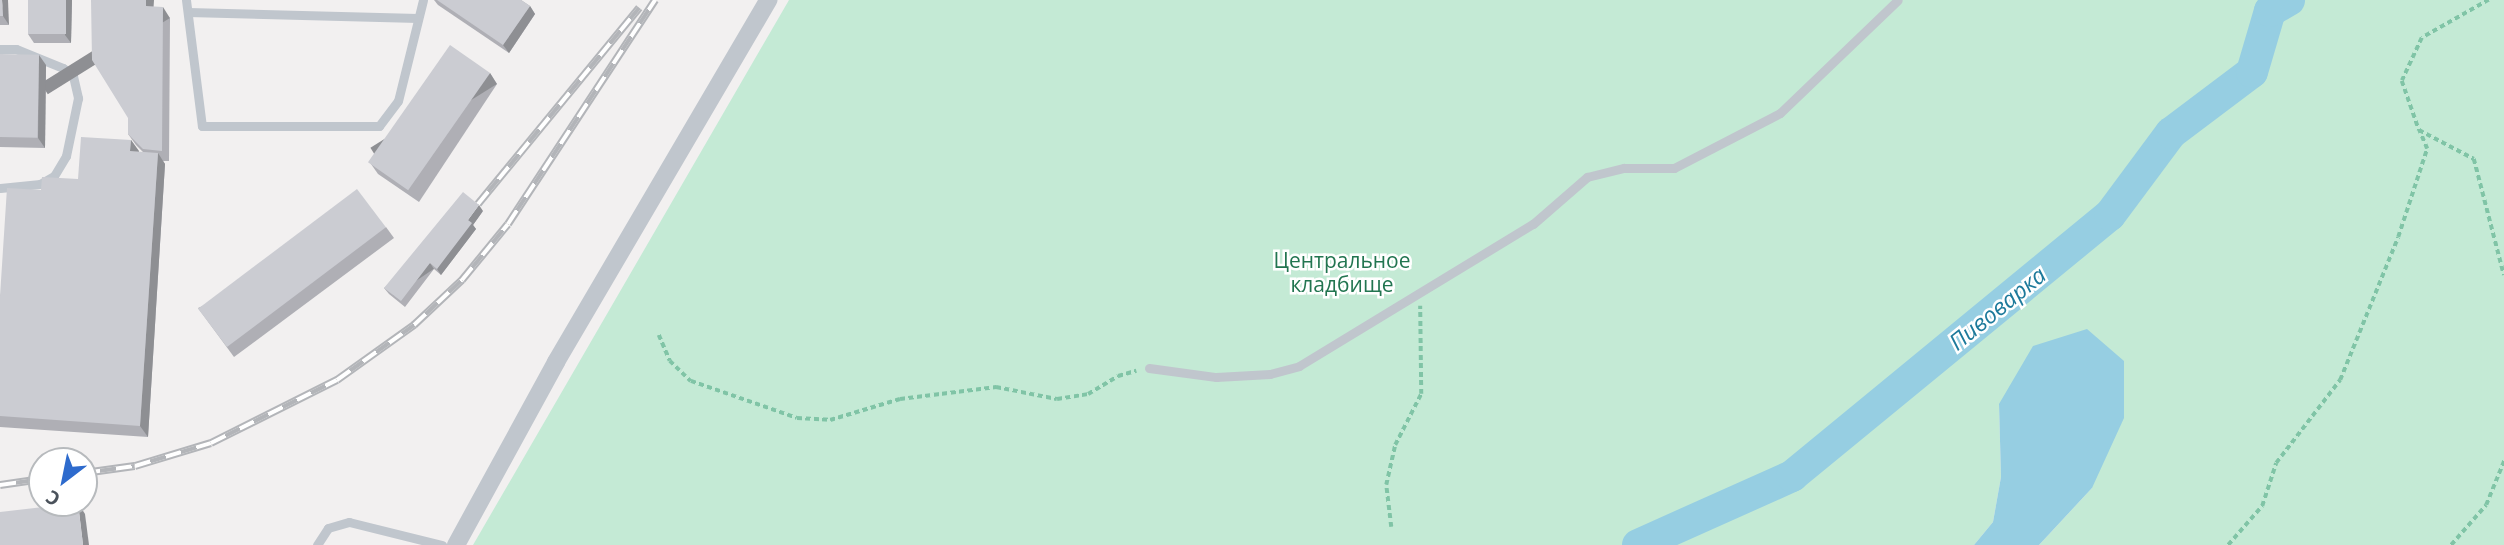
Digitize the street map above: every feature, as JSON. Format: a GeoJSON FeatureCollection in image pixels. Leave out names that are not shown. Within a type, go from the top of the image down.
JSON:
{"type":"FeatureCollection","features":[{"type":"Feature","properties":{"kind":"street"},"geometry":{"type":"LineString","coordinates":[[456,545],[556,362],[768,0]]}},
{"type":"Feature","properties":{"kind":"lane"},"geometry":{"type":"LineString","coordinates":[[186,0],[202,126],[379,126],[398,101],[423,0]]}},
{"type":"Feature","properties":{"kind":"lane"},"geometry":{"type":"LineString","coordinates":[[1149,368],[1216,377],[1270,374],[1299,366],[1419,297],[1533,225],[1587,177],[1624,168],[1674,168],[1780,113],[1898,0]]}},
{"type":"Feature","properties":{"kind":"lane"},"geometry":{"type":"LineString","coordinates":[[188,12],[418,18]]}},
{"type":"Feature","properties":{"kind":"lane"},"geometry":{"type":"LineString","coordinates":[[0,49],[16,49],[64,68],[73,76],[78,98],[66,156],[54,176],[40,184],[0,188]]}},
{"type":"Feature","properties":{"kind":"lane"},"geometry":{"type":"LineString","coordinates":[[317,545],[328,528],[349,522],[395,530],[442,545]]}},
{"type":"Feature","properties":{"kind":"path"},"geometry":{"type":"LineString","coordinates":[[2228,545],[2262,506],[2276,464],[2340,380],[2398,237],[2427,149],[2402,81],[2422,38],[2489,0]]}},
{"type":"Feature","properties":{"kind":"path"},"geometry":{"type":"LineString","coordinates":[[2419,130],[2474,159],[2504,275]]}},
{"type":"Feature","properties":{"kind":"path"},"geometry":{"type":"LineString","coordinates":[[1391,527],[1386,485],[1395,445],[1421,394],[1419,297]]}},
{"type":"Feature","properties":{"kind":"path"},"geometry":{"type":"LineString","coordinates":[[659,335],[670,361],[691,381],[797,418],[830,420],[900,399],[996,387],[1057,399],[1088,394],[1118,376],[1149,368]]}},
{"type":"Feature","properties":{"kind":"path"},"geometry":{"type":"LineString","coordinates":[[2451,545],[2486,505],[2504,461]]}},
{"type":"Feature","properties":{"kind":"green space","name":"Центральное кладбище"},"geometry":{"type":"Polygon","coordinates":[[[789,0],[2504,0],[2504,545],[2039,545],[2092,488],[1999,404],[2001,477],[1993,522],[1974,545],[473,545],[789,0]]]}},
{"type":"Feature","properties":{"kind":"water"},"geometry":{"type":"Polygon","coordinates":[[[2087,329],[2124,361],[2124,418],[2092,488],[2039,545],[1974,545],[1993,522],[2001,477],[1999,404],[2033,346],[2087,329]]]}},
{"type":"Feature","properties":{"kind":"building"},"geometry":{"type":"Polygon","coordinates":[[[2,0],[3,16],[0,16],[2,0]]]}},
{"type":"Feature","properties":{"kind":"building"},"geometry":{"type":"Polygon","coordinates":[[[28,0],[66,0],[66,34],[28,34],[28,0]]]}},
{"type":"Feature","properties":{"kind":"building"},"geometry":{"type":"Polygon","coordinates":[[[91,0],[146,0],[146,6],[163,7],[162,151],[143,149],[128,134],[128,118],[92,60],[91,0]]]}},
{"type":"Feature","properties":{"kind":"building"},"geometry":{"type":"Polygon","coordinates":[[[437,0],[521,0],[530,6],[503,45],[437,0]]]}},
{"type":"Feature","properties":{"kind":"building"},"geometry":{"type":"Polygon","coordinates":[[[450,45],[490,73],[408,190],[368,162],[450,45]]]}},
{"type":"Feature","properties":{"kind":"building"},"geometry":{"type":"Polygon","coordinates":[[[0,54],[39,55],[38,138],[0,137],[0,54]]]}},
{"type":"Feature","properties":{"kind":"building"},"geometry":{"type":"Polygon","coordinates":[[[81,137],[131,140],[130,151],[158,153],[140,426],[0,416],[0,296],[7,188],[41,190],[42,177],[78,179],[81,137]]]}},
{"type":"Feature","properties":{"kind":"building"},"geometry":{"type":"Polygon","coordinates":[[[357,189],[386,227],[227,347],[198,309],[357,189]]]}},
{"type":"Feature","properties":{"kind":"building"},"geometry":{"type":"Polygon","coordinates":[[[463,192],[479,205],[468,220],[472,223],[437,269],[430,263],[401,301],[384,288],[463,192]]]}},
{"type":"Feature","properties":{"kind":"building"},"geometry":{"type":"Polygon","coordinates":[[[28,509],[28,517],[80,517],[83,545],[0,545],[0,512],[28,509]]]}},
{"type":"Feature","properties":{"kind":"waterway","name":"Пивоварка"},"geometry":{"type":"LineString","coordinates":[[1638,545],[1792,476],[2110,215],[2171,133],[2252,72],[2270,11],[2289,0]]}},
{"type":"Feature","properties":{"kind":"railway"},"geometry":{"type":"LineString","coordinates":[[98,471],[135,466],[211,443],[337,380],[414,325],[462,280],[508,224],[655,0]]}},
{"type":"Feature","properties":{"kind":"railway"},"geometry":{"type":"LineString","coordinates":[[478,204],[639,8]]}},
{"type":"Feature","properties":{"kind":"railway"},"geometry":{"type":"LineString","coordinates":[[0,485],[28,481]]}}]}
